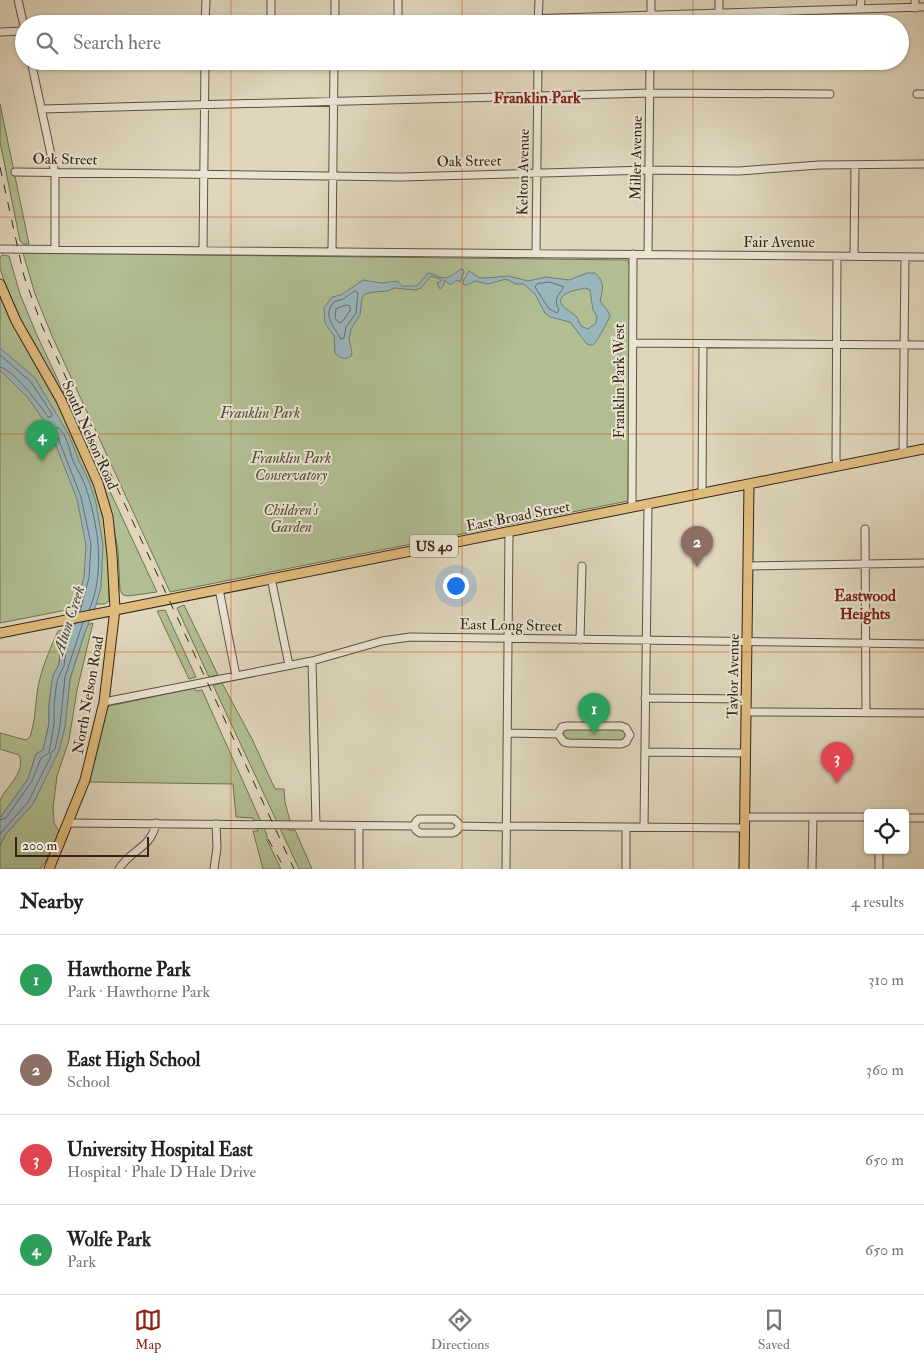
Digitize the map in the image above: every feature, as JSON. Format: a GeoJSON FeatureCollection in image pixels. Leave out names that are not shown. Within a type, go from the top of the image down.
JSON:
{"type":"FeatureCollection","features":[{"type":"Feature","properties":{"kind":"main road","name":"South Nelson Road"},"geometry":{"type":"LineString","coordinates":[[0,284],[16,321],[61,400],[98,483],[106,509],[110,534],[115,609]]}},
{"type":"Feature","properties":{"kind":"main road","name":"East Broad Street"},"geometry":{"type":"LineString","coordinates":[[0,633],[924,449]]}},
{"type":"Feature","properties":{"kind":"main road","name":"Taylor Avenue"},"geometry":{"type":"LineString","coordinates":[[744,869],[749,484]]}},
{"type":"Feature","properties":{"kind":"main road","name":"North Nelson Road"},"geometry":{"type":"LineString","coordinates":[[49,869],[85,780],[104,702],[115,609]]}},
{"type":"Feature","properties":{"kind":"street"},"geometry":{"type":"LineString","coordinates":[[18,0],[21,15]]}},
{"type":"Feature","properties":{"kind":"street"},"geometry":{"type":"LineString","coordinates":[[205,15],[206,0]]}},
{"type":"Feature","properties":{"kind":"street"},"geometry":{"type":"LineString","coordinates":[[271,0],[271,15]]}},
{"type":"Feature","properties":{"kind":"street"},"geometry":{"type":"LineString","coordinates":[[334,15],[335,0]]}},
{"type":"Feature","properties":{"kind":"street"},"geometry":{"type":"LineString","coordinates":[[398,0],[398,15]]}},
{"type":"Feature","properties":{"kind":"street"},"geometry":{"type":"LineString","coordinates":[[538,0],[538,15]]}},
{"type":"Feature","properties":{"kind":"street"},"geometry":{"type":"LineString","coordinates":[[651,0],[651,15],[860,9],[915,4],[924,8]]}},
{"type":"Feature","properties":{"kind":"street"},"geometry":{"type":"LineString","coordinates":[[719,0],[719,14]]}},
{"type":"Feature","properties":{"kind":"street"},"geometry":{"type":"LineString","coordinates":[[860,0],[860,9]]}},
{"type":"Feature","properties":{"kind":"street"},"geometry":{"type":"LineString","coordinates":[[0,32],[15,31]]}},
{"type":"Feature","properties":{"kind":"street"},"geometry":{"type":"LineString","coordinates":[[33,70],[55,173],[54,249]]}},
{"type":"Feature","properties":{"kind":"street"},"geometry":{"type":"LineString","coordinates":[[203,250],[205,70]]}},
{"type":"Feature","properties":{"kind":"street"},"geometry":{"type":"LineString","coordinates":[[332,252],[334,70]]}},
{"type":"Feature","properties":{"kind":"street","name":"Kelton Avenue"},"geometry":{"type":"LineString","coordinates":[[536,254],[538,70]]}},
{"type":"Feature","properties":{"kind":"street","name":"Miller Avenue"},"geometry":{"type":"LineString","coordinates":[[648,254],[650,70]]}},
{"type":"Feature","properties":{"kind":"street"},"geometry":{"type":"LineString","coordinates":[[42,109],[650,93],[830,94]]}},
{"type":"Feature","properties":{"kind":"street","name":"Oak Street"},"geometry":{"type":"LineString","coordinates":[[15,172],[333,176],[649,170],[739,171],[791,166],[924,164]]}},
{"type":"Feature","properties":{"kind":"street"},"geometry":{"type":"LineString","coordinates":[[854,256],[855,165]]}},
{"type":"Feature","properties":{"kind":"street","name":"Fair Avenue"},"geometry":{"type":"LineString","coordinates":[[0,248],[924,257]]}},
{"type":"Feature","properties":{"kind":"street","name":"Franklin Park West"},"geometry":{"type":"LineString","coordinates":[[632,507],[634,254]]}},
{"type":"Feature","properties":{"kind":"street"},"geometry":{"type":"LineString","coordinates":[[837,466],[836,345],[838,256]]}},
{"type":"Feature","properties":{"kind":"street"},"geometry":{"type":"LineString","coordinates":[[903,453],[905,257]]}},
{"type":"Feature","properties":{"kind":"street"},"geometry":{"type":"LineString","coordinates":[[633,343],[924,345]]}},
{"type":"Feature","properties":{"kind":"street"},"geometry":{"type":"LineString","coordinates":[[702,493],[703,344]]}},
{"type":"Feature","properties":{"kind":"street"},"geometry":{"type":"LineString","coordinates":[[644,827],[648,504]]}},
{"type":"Feature","properties":{"kind":"street"},"geometry":{"type":"LineString","coordinates":[[865,529],[866,713]]}},
{"type":"Feature","properties":{"kind":"street"},"geometry":{"type":"LineString","coordinates":[[506,869],[509,532]]}},
{"type":"Feature","properties":{"kind":"street"},"geometry":{"type":"LineString","coordinates":[[748,566],[924,563]]}},
{"type":"Feature","properties":{"kind":"street"},"geometry":{"type":"LineString","coordinates":[[580,640],[582,566]]}},
{"type":"Feature","properties":{"kind":"street"},"geometry":{"type":"LineString","coordinates":[[271,578],[289,665]]}},
{"type":"Feature","properties":{"kind":"street"},"geometry":{"type":"LineString","coordinates":[[220,589],[236,676]]}},
{"type":"Feature","properties":{"kind":"street","name":"East Long Street"},"geometry":{"type":"LineString","coordinates":[[104,702],[312,661],[399,638],[924,644]]}},
{"type":"Feature","properties":{"kind":"street"},"geometry":{"type":"LineString","coordinates":[[312,661],[316,826]]}},
{"type":"Feature","properties":{"kind":"street"},"geometry":{"type":"LineString","coordinates":[[645,698],[746,699]]}},
{"type":"Feature","properties":{"kind":"street"},"geometry":{"type":"LineString","coordinates":[[746,712],[924,713]]}},
{"type":"Feature","properties":{"kind":"street"},"geometry":{"type":"LineString","coordinates":[[558,734],[559,730],[566,726],[621,726],[626,728],[630,735]]}},
{"type":"Feature","properties":{"kind":"street"},"geometry":{"type":"LineString","coordinates":[[508,733],[558,734]]}},
{"type":"Feature","properties":{"kind":"street"},"geometry":{"type":"LineString","coordinates":[[558,734],[564,742],[621,744],[626,742],[630,735]]}},
{"type":"Feature","properties":{"kind":"street"},"geometry":{"type":"LineString","coordinates":[[630,735],[645,735]]}},
{"type":"Feature","properties":{"kind":"street"},"geometry":{"type":"LineString","coordinates":[[645,752],[746,753]]}},
{"type":"Feature","properties":{"kind":"street"},"geometry":{"type":"LineString","coordinates":[[745,817],[864,818]]}},
{"type":"Feature","properties":{"kind":"street"},"geometry":{"type":"LineString","coordinates":[[812,869],[813,817]]}},
{"type":"Feature","properties":{"kind":"street"},"geometry":{"type":"LineString","coordinates":[[909,818],[924,818]]}},
{"type":"Feature","properties":{"kind":"street"},"geometry":{"type":"LineString","coordinates":[[414,826],[419,819],[454,819],[458,822],[459,826]]}},
{"type":"Feature","properties":{"kind":"street"},"geometry":{"type":"LineString","coordinates":[[67,823],[414,826]]}},
{"type":"Feature","properties":{"kind":"street"},"geometry":{"type":"LineString","coordinates":[[119,869],[125,861],[152,838],[156,823]]}},
{"type":"Feature","properties":{"kind":"street"},"geometry":{"type":"LineString","coordinates":[[214,869],[217,848],[216,824]]}},
{"type":"Feature","properties":{"kind":"street"},"geometry":{"type":"LineString","coordinates":[[359,826],[359,869]]}},
{"type":"Feature","properties":{"kind":"street"},"geometry":{"type":"LineString","coordinates":[[414,826],[420,833],[452,833],[458,830],[459,826]]}},
{"type":"Feature","properties":{"kind":"street"},"geometry":{"type":"LineString","coordinates":[[459,826],[745,828]]}},
{"type":"Feature","properties":{"kind":"street"},"geometry":{"type":"LineString","coordinates":[[626,827],[626,869]]}},
{"type":"Feature","properties":{"kind":"street"},"geometry":{"type":"LineString","coordinates":[[879,854],[879,869]]}},
{"type":"Feature","properties":{"kind":"green space"},"geometry":{"type":"Polygon","coordinates":[[[0,104],[29,244],[24,244],[20,241],[0,142],[0,104]]]}},
{"type":"Feature","properties":{"kind":"green space","name":"Franklin Park"},"geometry":{"type":"Polygon","coordinates":[[[23,253],[628,260],[630,266],[628,501],[170,592],[52,336],[35,294],[23,253]]]}},
{"type":"Feature","properties":{"kind":"green space"},"geometry":{"type":"Polygon","coordinates":[[[2,255],[9,256],[20,294],[36,333],[157,592],[128,596],[123,595],[120,590],[118,550],[109,504],[13,308],[0,268],[0,257],[2,255]]]}},
{"type":"Feature","properties":{"kind":"green space"},"geometry":{"type":"Polygon","coordinates":[[[0,296],[70,429],[94,484],[103,513],[106,535],[109,601],[105,604],[0,623],[0,296]]]}},
{"type":"Feature","properties":{"kind":"green space"},"geometry":{"type":"Polygon","coordinates":[[[184,605],[218,675],[209,677],[177,608],[184,605]]]}},
{"type":"Feature","properties":{"kind":"green space"},"geometry":{"type":"Polygon","coordinates":[[[165,610],[196,677],[189,679],[157,611],[165,610]]]}},
{"type":"Feature","properties":{"kind":"green space"},"geometry":{"type":"Polygon","coordinates":[[[93,623],[77,690],[69,740],[57,776],[53,808],[54,823],[59,831],[46,861],[40,869],[0,869],[0,846],[5,835],[33,804],[45,778],[68,698],[70,679],[87,625],[93,623]]]}},
{"type":"Feature","properties":{"kind":"green space"},"geometry":{"type":"Polygon","coordinates":[[[67,629],[62,640],[59,664],[53,676],[49,705],[49,724],[43,750],[36,754],[28,779],[0,818],[0,801],[18,774],[21,762],[19,755],[0,749],[0,733],[26,740],[30,737],[38,687],[44,665],[58,631],[67,629]]]}},
{"type":"Feature","properties":{"kind":"green space"},"geometry":{"type":"Polygon","coordinates":[[[222,683],[252,739],[275,789],[284,789],[290,821],[286,822],[289,830],[295,830],[312,869],[299,869],[213,685],[222,683]]]}},
{"type":"Feature","properties":{"kind":"green space"},"geometry":{"type":"Polygon","coordinates":[[[194,688],[196,691],[202,690],[281,869],[263,869],[253,831],[258,831],[253,818],[236,817],[233,784],[89,782],[109,706],[194,688]]]}},
{"type":"Feature","properties":{"kind":"green space"},"geometry":{"type":"Polygon","coordinates":[[[566,729],[621,729],[626,733],[626,738],[621,741],[565,740],[562,735],[566,729]]]}},
{"type":"Feature","properties":{"kind":"water"},"geometry":{"type":"Polygon","coordinates":[[[463,269],[464,272],[460,282],[457,280],[450,285],[445,280],[440,289],[437,283],[441,281],[440,279],[431,276],[421,288],[415,290],[394,288],[388,291],[365,294],[362,298],[360,315],[351,329],[349,339],[351,356],[343,358],[335,353],[334,336],[325,323],[324,308],[332,297],[341,295],[363,280],[382,283],[398,281],[402,286],[417,286],[428,273],[447,278],[463,269]]]}},
{"type":"Feature","properties":{"kind":"water"},"geometry":{"type":"Polygon","coordinates":[[[469,271],[480,278],[509,276],[528,281],[546,277],[569,280],[587,273],[595,273],[600,279],[602,286],[600,301],[610,317],[595,343],[589,345],[570,322],[550,317],[545,313],[535,294],[524,284],[516,284],[506,279],[488,284],[475,281],[467,285],[464,285],[463,281],[469,271]],[[585,288],[570,292],[561,298],[560,302],[577,317],[581,326],[588,329],[596,323],[597,317],[593,310],[590,290],[585,288]]]}},
{"type":"Feature","properties":{"kind":"water"},"geometry":{"type":"Polygon","coordinates":[[[0,348],[35,378],[69,435],[89,481],[96,503],[103,545],[101,587],[70,679],[65,727],[59,751],[33,804],[5,835],[0,846],[0,818],[28,779],[36,754],[43,750],[49,724],[49,705],[53,676],[59,664],[62,640],[76,609],[84,577],[86,545],[77,499],[49,428],[28,398],[0,370],[0,348]]]}},
{"type":"Feature","properties":{"kind":"railway"},"geometry":{"type":"LineString","coordinates":[[0,167],[24,276],[42,326],[294,869]]}},
{"type":"Feature","properties":{"kind":"railway"},"geometry":{"type":"LineString","coordinates":[[268,839],[285,869]]}},
{"type":"Feature","properties":{"kind":"place","name":"Wolfe Park"},"geometry":{"type":"Point","coordinates":[42,461]}},
{"type":"Feature","properties":{"kind":"place","name":"East High School"},"geometry":{"type":"Point","coordinates":[697,567]}},
{"type":"Feature","properties":{"kind":"place","name":"Hawthorne Park"},"geometry":{"type":"Point","coordinates":[594,734]}},
{"type":"Feature","properties":{"kind":"place","name":"University Hospital East"},"geometry":{"type":"Point","coordinates":[837,783]}},
{"type":"Feature","properties":{"kind":"district","name":"Franklin Park"},"geometry":{"type":"Point","coordinates":[537,97]}},
{"type":"Feature","properties":{"kind":"district","name":"Eastwood Heights"},"geometry":{"type":"Point","coordinates":[865,604]}},
{"type":"Feature","properties":{"kind":"park label","name":"Franklin Park Conservatory"},"geometry":{"type":"Point","coordinates":[291,466]}},
{"type":"Feature","properties":{"kind":"park label","name":"Children's Garden"},"geometry":{"type":"Point","coordinates":[291,518]}},
{"type":"Feature","properties":{"kind":"water label","name":"Alum Creek"},"geometry":{"type":"Point","coordinates":[68,620]}}]}
